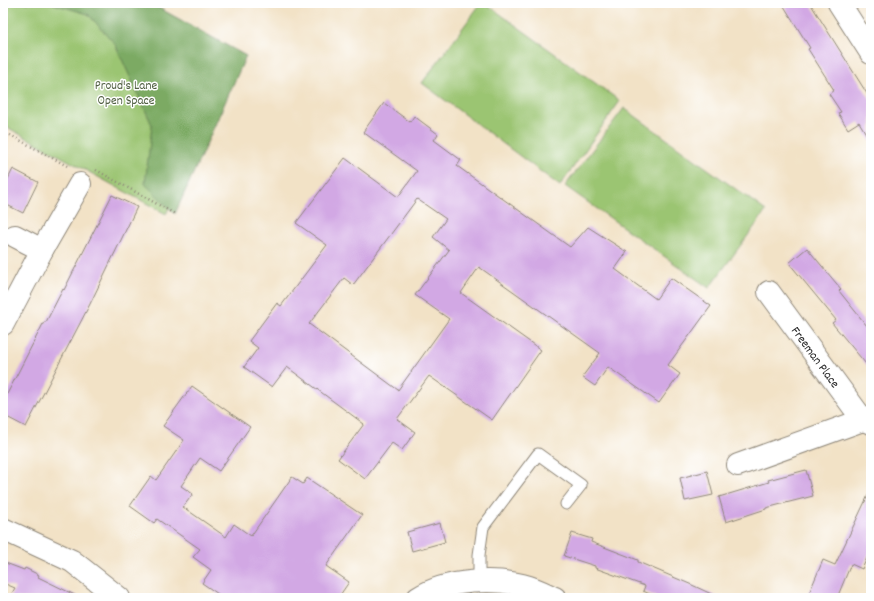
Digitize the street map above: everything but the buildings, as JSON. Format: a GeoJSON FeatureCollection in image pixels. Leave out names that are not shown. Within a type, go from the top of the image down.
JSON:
{"type":"FeatureCollection","features":[{"type":"Feature","properties":{"kind":"street"},"geometry":{"type":"LineString","coordinates":[[839,3],[871,53]]}},
{"type":"Feature","properties":{"kind":"street"},"geometry":{"type":"LineString","coordinates":[[3,324],[42,250],[80,184]]}},
{"type":"Feature","properties":{"kind":"street"},"geometry":{"type":"LineString","coordinates":[[15,236],[42,250]]}},
{"type":"Feature","properties":{"kind":"street","name":"Freeman Place"},"geometry":{"type":"LineString","coordinates":[[738,465],[867,422],[769,292]]}},
{"type":"Feature","properties":{"kind":"street"},"geometry":{"type":"LineString","coordinates":[[3,529],[72,561],[119,598]]}},
{"type":"Feature","properties":{"kind":"street"},"geometry":{"type":"LineString","coordinates":[[418,598],[424,594],[445,586],[498,581],[529,587],[555,598]]}},
{"type":"Feature","properties":{"kind":"lane"},"geometry":{"type":"LineString","coordinates":[[479,582],[479,555],[483,528],[538,454],[581,485],[566,504]]}},
{"type":"Feature","properties":{"kind":"green space","name":"Proud's Lane Open Space"},"geometry":{"type":"Polygon","coordinates":[[[3,3],[150,3],[246,56],[166,214],[3,125],[3,3]]]}},
{"type":"Feature","properties":{"kind":"green space"},"geometry":{"type":"Polygon","coordinates":[[[50,3],[150,3],[246,56],[175,214],[145,184],[152,125],[115,44],[88,14],[50,3]]]}},
{"type":"Feature","properties":{"kind":"green space"},"geometry":{"type":"Polygon","coordinates":[[[481,3],[485,3],[620,101],[560,186],[422,83],[481,3]]]}},
{"type":"Feature","properties":{"kind":"green space"},"geometry":{"type":"Polygon","coordinates":[[[624,108],[766,211],[709,288],[565,186],[624,108]]]}}]}
